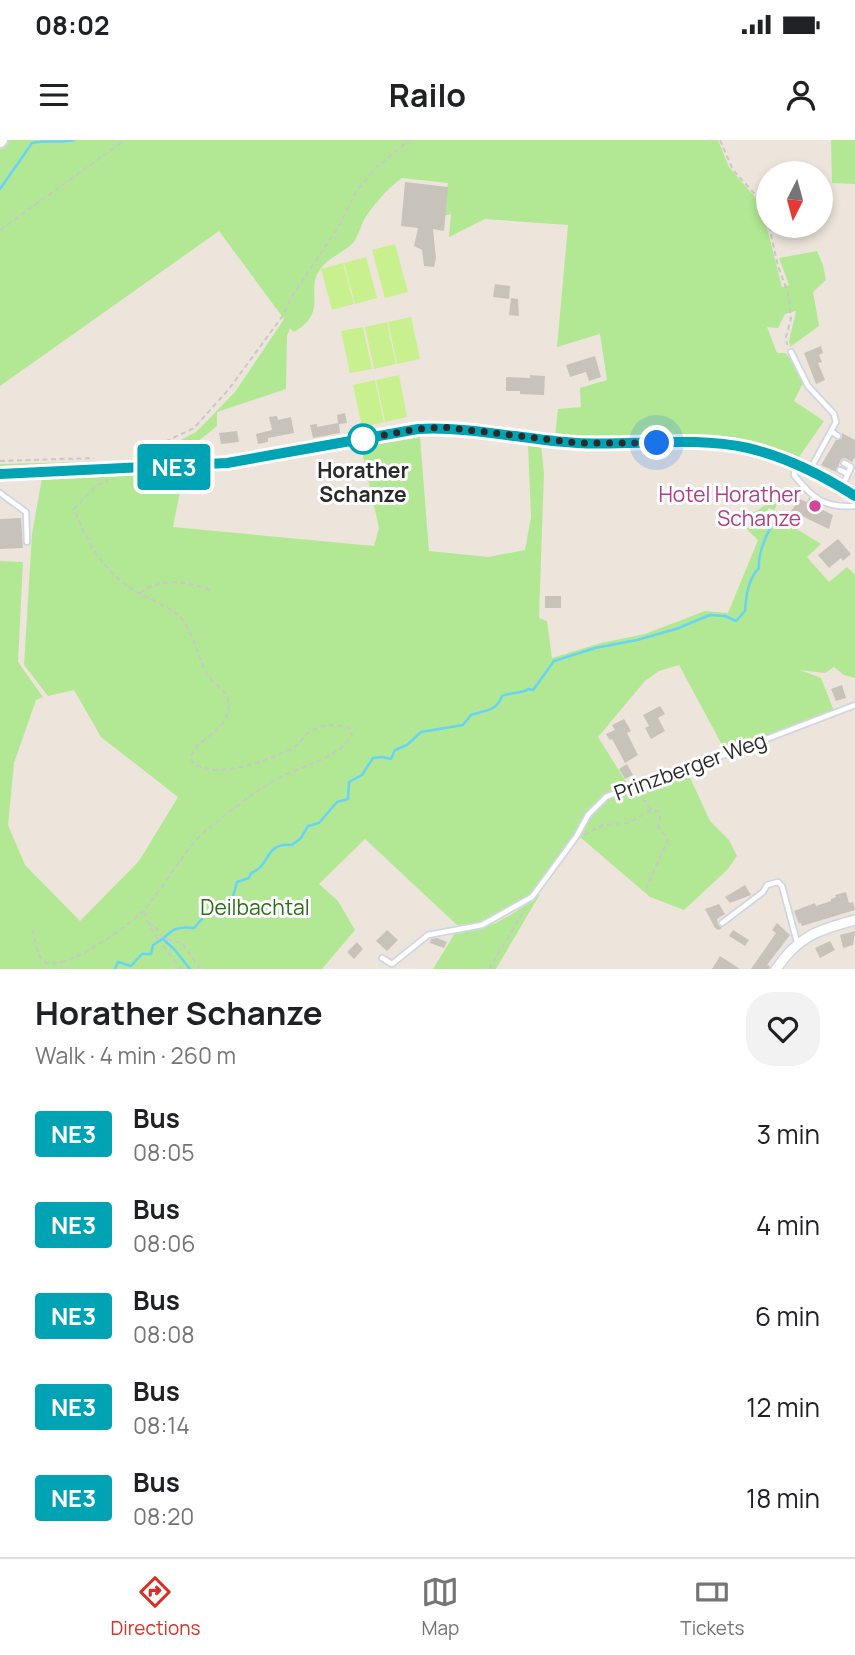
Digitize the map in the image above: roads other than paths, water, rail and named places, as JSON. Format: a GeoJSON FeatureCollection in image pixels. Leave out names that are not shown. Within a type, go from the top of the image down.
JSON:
{"type":"FeatureCollection","features":[{"type":"Feature","properties":{"kind":"main road"},"geometry":{"type":"LineString","coordinates":[[0,474],[227,463],[418,429],[443,427],[579,443],[714,444],[746,448],[796,464],[855,495]]}},
{"type":"Feature","properties":{"kind":"street"},"geometry":{"type":"LineString","coordinates":[[776,969],[797,942],[855,920]]}},
{"type":"Feature","properties":{"kind":"lane"},"geometry":{"type":"LineString","coordinates":[[791,352],[808,386],[834,414],[836,422],[824,453],[810,471]]}},
{"type":"Feature","properties":{"kind":"lane"},"geometry":{"type":"LineString","coordinates":[[831,431],[838,436]]}},
{"type":"Feature","properties":{"kind":"lane"},"geometry":{"type":"LineString","coordinates":[[817,459],[822,462]]}},
{"type":"Feature","properties":{"kind":"lane"},"geometry":{"type":"LineString","coordinates":[[842,487],[853,464],[844,463]]}},
{"type":"Feature","properties":{"kind":"lane"},"geometry":{"type":"LineString","coordinates":[[796,464],[794,475],[810,495],[834,507],[855,506]]}},
{"type":"Feature","properties":{"kind":"lane"},"geometry":{"type":"LineString","coordinates":[[840,470],[855,475]]}},
{"type":"Feature","properties":{"kind":"lane"},"geometry":{"type":"LineString","coordinates":[[0,493],[26,512],[27,542]]}},
{"type":"Feature","properties":{"kind":"lane","name":"Prinzberger Weg"},"geometry":{"type":"LineString","coordinates":[[382,958],[392,964],[428,935],[482,925],[532,897],[576,837],[596,804],[617,791],[730,753],[855,705]]}},
{"type":"Feature","properties":{"kind":"lane"},"geometry":{"type":"LineString","coordinates":[[722,923],[763,892],[767,885],[778,882],[782,886],[797,942]]}},
{"type":"Feature","properties":{"kind":"waterway"},"geometry":{"type":"LineString","coordinates":[[0,189],[32,143],[74,140]]}},
{"type":"Feature","properties":{"kind":"waterway"},"geometry":{"type":"LineString","coordinates":[[115,969],[118,962],[131,966],[142,954],[151,954],[153,945],[174,930],[194,928],[208,912],[221,917],[228,914],[237,882],[249,878],[277,847],[292,845],[301,838],[308,826],[319,823],[337,802],[348,799],[349,782],[362,775],[373,758],[391,759],[395,750],[407,745],[421,732],[463,725],[471,715],[493,708],[502,696],[533,690],[554,661],[595,648],[676,629],[710,615],[725,616],[736,621],[745,611],[748,588],[759,568],[759,558],[771,527]]}},
{"type":"Feature","properties":{"kind":"waterway"},"geometry":{"type":"LineString","coordinates":[[163,939],[190,969]]}},
{"type":"Feature","properties":{"kind":"place","name":"Horather Schanze"},"geometry":{"type":"Point","coordinates":[363,439]}},
{"type":"Feature","properties":{"kind":"place","name":"Hotel Horather Schanze"},"geometry":{"type":"Point","coordinates":[815,506]}},
{"type":"Feature","properties":{"kind":"park label","name":"Deilbachtal"},"geometry":{"type":"Point","coordinates":[255,907]}}]}
